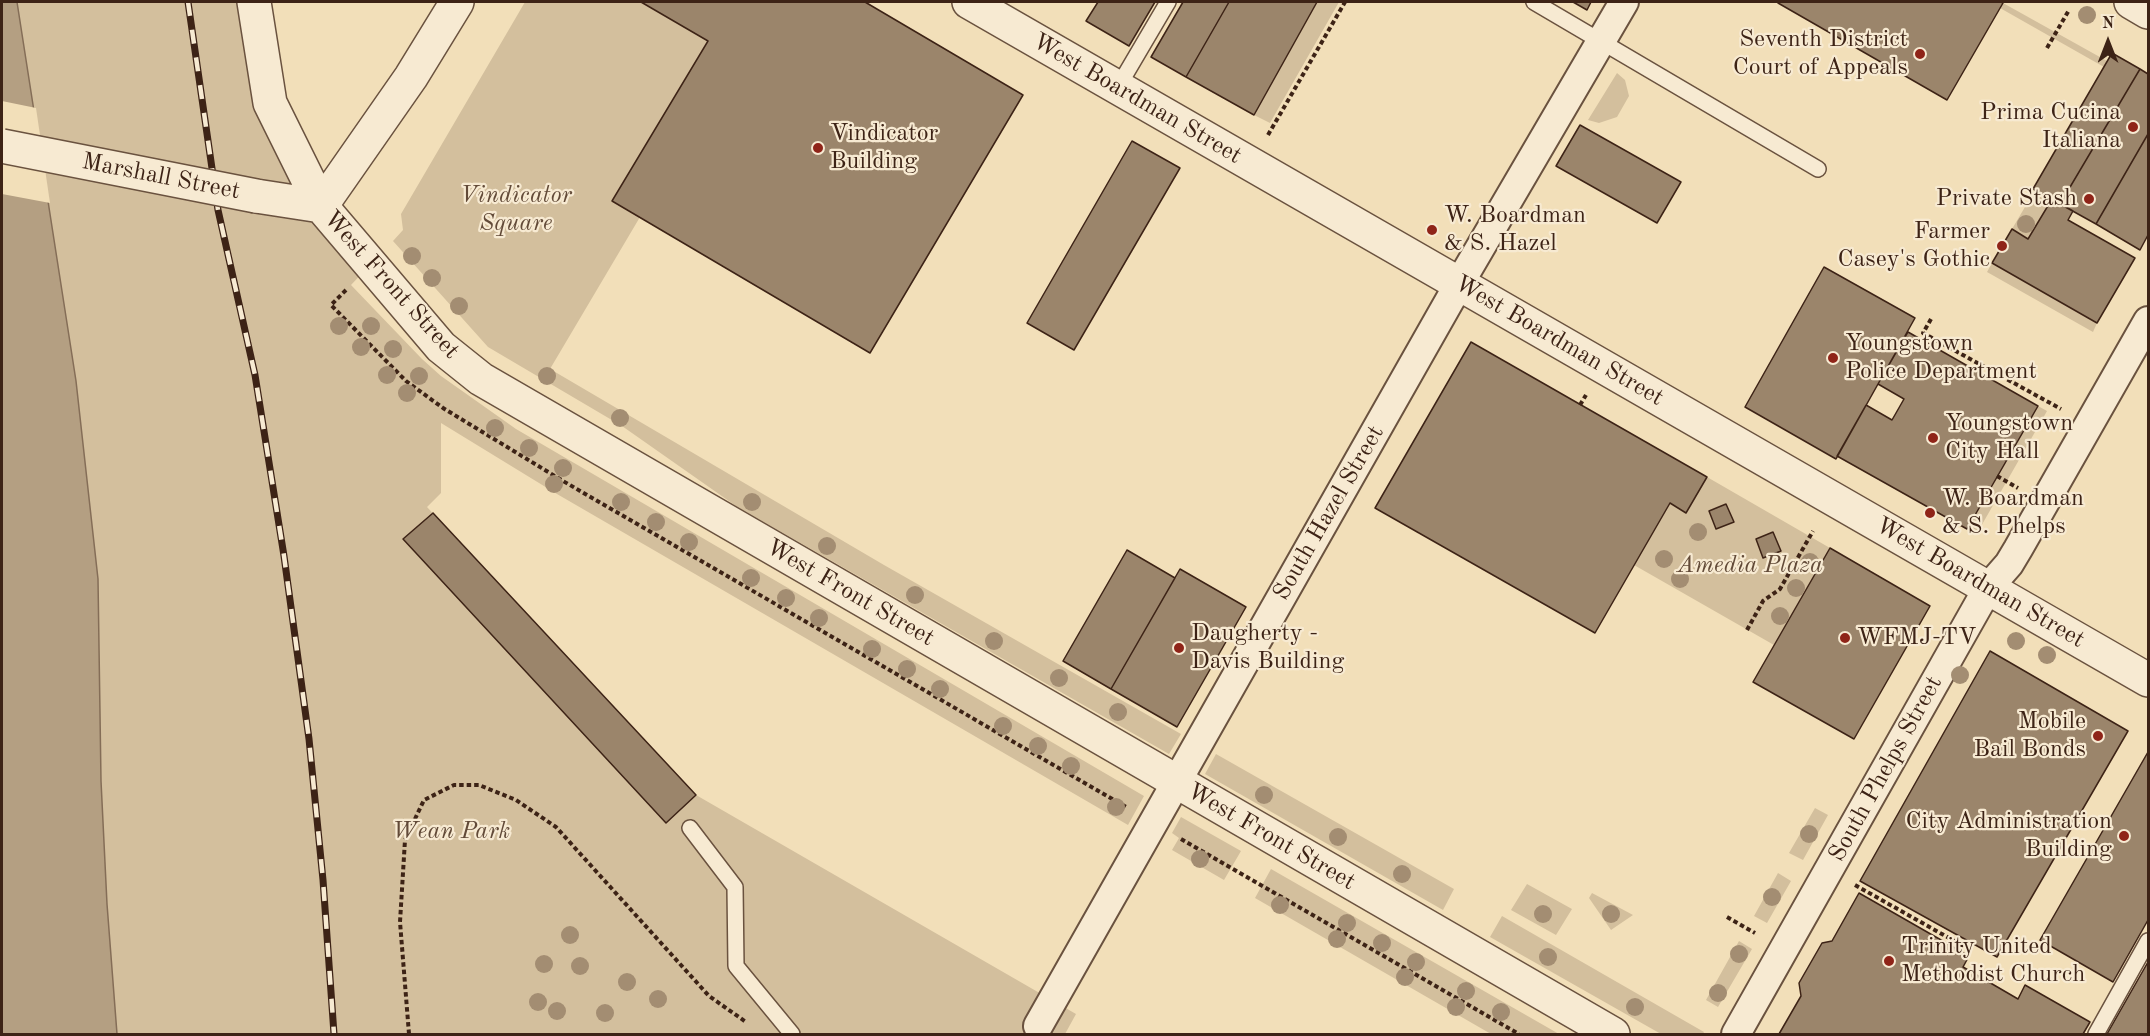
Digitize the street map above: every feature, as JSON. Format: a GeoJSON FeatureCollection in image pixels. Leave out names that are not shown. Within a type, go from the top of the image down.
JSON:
{"type":"FeatureCollection","features":[{"type":"Feature","properties":{"kind":"street","name":"West Front Street"},"geometry":{"type":"LineString","coordinates":[[254,2],[270,103],[321,206],[441,348],[480,379],[1613,1035]]}},
{"type":"Feature","properties":{"kind":"street"},"geometry":{"type":"LineString","coordinates":[[321,206],[411,77],[457,2]]}},
{"type":"Feature","properties":{"kind":"street","name":"West Boardman Street"},"geometry":{"type":"LineString","coordinates":[[969,2],[2148,680]]}},
{"type":"Feature","properties":{"kind":"street","name":"South Hazel Street"},"geometry":{"type":"LineString","coordinates":[[1036,1030],[1459,284],[1624,2]]}},
{"type":"Feature","properties":{"kind":"street"},"geometry":{"type":"LineString","coordinates":[[2131,2],[2148,12]]}},
{"type":"Feature","properties":{"kind":"street","name":"Marshall Street"},"geometry":{"type":"LineString","coordinates":[[2,146],[256,196],[321,206]]}},
{"type":"Feature","properties":{"kind":"street","name":"South Phelps Street"},"geometry":{"type":"LineString","coordinates":[[1736,1035],[1988,588],[2009,564],[2018,549],[2148,321]]}},
{"type":"Feature","properties":{"kind":"lane"},"geometry":{"type":"LineString","coordinates":[[1118,87],[1167,2]]}},
{"type":"Feature","properties":{"kind":"lane"},"geometry":{"type":"LineString","coordinates":[[1534,2],[1818,168]]}},
{"type":"Feature","properties":{"kind":"lane"},"geometry":{"type":"LineString","coordinates":[[690,828],[735,887],[736,966],[792,1035]]}},
{"type":"Feature","properties":{"kind":"lane"},"geometry":{"type":"LineString","coordinates":[[2096,1035],[2148,941]]}},
{"type":"Feature","properties":{"kind":"path"},"geometry":{"type":"LineString","coordinates":[[1251,164],[1346,2]]}},
{"type":"Feature","properties":{"kind":"path"},"geometry":{"type":"LineString","coordinates":[[2047,48],[2069,10]]}},
{"type":"Feature","properties":{"kind":"path"},"geometry":{"type":"LineString","coordinates":[[331,304],[406,381],[443,408],[563,481],[1135,812]]}},
{"type":"Feature","properties":{"kind":"path"},"geometry":{"type":"LineString","coordinates":[[1931,319],[1923,333],[2067,412]]}},
{"type":"Feature","properties":{"kind":"path"},"geometry":{"type":"LineString","coordinates":[[1997,476],[2022,490]]}},
{"type":"Feature","properties":{"kind":"path"},"geometry":{"type":"LineString","coordinates":[[1747,630],[1764,601],[1780,589],[1813,531]]}},
{"type":"Feature","properties":{"kind":"path"},"geometry":{"type":"LineString","coordinates":[[408,1035],[400,922],[405,840],[424,800],[454,785],[479,785],[516,800],[556,827],[709,996],[755,1026]]}},
{"type":"Feature","properties":{"kind":"path"},"geometry":{"type":"LineString","coordinates":[[1179,838],[1519,1035]]}},
{"type":"Feature","properties":{"kind":"path"},"geometry":{"type":"LineString","coordinates":[[1829,870],[1972,951]]}},
{"type":"Feature","properties":{"kind":"path"},"geometry":{"type":"LineString","coordinates":[[1727,917],[1760,935]]}},
{"type":"Feature","properties":{"kind":"green space","name":"Wean Park"},"geometry":{"type":"Polygon","coordinates":[[[17,2],[254,2],[270,103],[370,265],[351,285],[441,376],[516,429],[1144,796],[1128,825],[557,494],[441,423],[441,493],[427,507],[696,795],[1076,1014],[1065,1034],[117,1034],[101,781],[98,579],[76,381],[17,2]]]}},
{"type":"Feature","properties":{"kind":"green space","name":"Vindicator Square"},"geometry":{"type":"Polygon","coordinates":[[[525,2],[641,2],[708,41],[613,201],[640,217],[550,369],[884,565],[1181,734],[1169,754],[736,506],[622,426],[488,347],[393,241],[403,230],[401,214],[525,2]]]}},
{"type":"Feature","properties":{"kind":"green space"},"geometry":{"type":"Polygon","coordinates":[[[1317,2],[1339,2],[1270,123],[1254,115],[1317,2]]]}},
{"type":"Feature","properties":{"kind":"green space"},"geometry":{"type":"Polygon","coordinates":[[[2003,3],[2107,61],[2104,67],[2000,8],[2003,3]]]}},
{"type":"Feature","properties":{"kind":"green space"},"geometry":{"type":"Polygon","coordinates":[[[1617,73],[1625,80],[1629,96],[1617,117],[1599,123],[1588,120],[1617,73]]]}},
{"type":"Feature","properties":{"kind":"green space"},"geometry":{"type":"Polygon","coordinates":[[[2035,190],[2052,199],[2028,239],[2012,229],[2035,190]]]}},
{"type":"Feature","properties":{"kind":"green space"},"geometry":{"type":"Polygon","coordinates":[[[1992,263],[2097,323],[2093,332],[1987,272],[1992,263]]]}},
{"type":"Feature","properties":{"kind":"green space"},"geometry":{"type":"Polygon","coordinates":[[[2038,406],[2047,411],[1976,535],[1967,529],[2038,406]]]}},
{"type":"Feature","properties":{"kind":"green space","name":"Amedia Plaza"},"geometry":{"type":"Polygon","coordinates":[[[1707,477],[1830,548],[1774,645],[1634,565],[1670,503],[1686,513],[1707,477]]]}},
{"type":"Feature","properties":{"kind":"green space"},"geometry":{"type":"Polygon","coordinates":[[[1216,754],[1454,889],[1443,910],[1205,774],[1216,754]]]}},
{"type":"Feature","properties":{"kind":"green space"},"geometry":{"type":"Polygon","coordinates":[[[1815,808],[1828,815],[1803,860],[1789,853],[1815,808]]]}},
{"type":"Feature","properties":{"kind":"green space"},"geometry":{"type":"Polygon","coordinates":[[[1181,817],[1241,851],[1224,880],[1172,850],[1179,838],[1172,833],[1181,817]]]}},
{"type":"Feature","properties":{"kind":"green space"},"geometry":{"type":"Polygon","coordinates":[[[1271,869],[1559,1034],[1491,1034],[1255,898],[1271,869]]]}},
{"type":"Feature","properties":{"kind":"green space"},"geometry":{"type":"Polygon","coordinates":[[[1778,873],[1791,881],[1767,923],[1754,916],[1778,873]]]}},
{"type":"Feature","properties":{"kind":"green space"},"geometry":{"type":"Polygon","coordinates":[[[1527,884],[1572,909],[1556,935],[1511,910],[1527,884]]]}},
{"type":"Feature","properties":{"kind":"green space"},"geometry":{"type":"Polygon","coordinates":[[[1592,893],[1633,915],[1611,930],[1589,898],[1592,893]]]}},
{"type":"Feature","properties":{"kind":"green space"},"geometry":{"type":"Polygon","coordinates":[[[1502,916],[1704,1032],[1703,1034],[1661,1034],[1490,937],[1502,916]]]}},
{"type":"Feature","properties":{"kind":"green space"},"geometry":{"type":"Polygon","coordinates":[[[1739,941],[1752,949],[1718,1007],[1706,1000],[1739,941]]]}},
{"type":"Feature","properties":{"kind":"shaded area"},"geometry":{"type":"Polygon","coordinates":[[[2,2],[17,2],[76,381],[98,579],[101,781],[117,1034],[2,1034],[2,2]]]}},
{"type":"Feature","properties":{"kind":"pier"},"geometry":{"type":"Polygon","coordinates":[[[2,101],[36,108],[50,203],[2,194],[2,101]]]}},
{"type":"Feature","properties":{"kind":"building","name":"Vindicator Building"},"geometry":{"type":"Polygon","coordinates":[[[641,2],[865,2],[1023,95],[870,353],[612,201],[708,41],[641,2]]]}},
{"type":"Feature","properties":{"kind":"building"},"geometry":{"type":"Polygon","coordinates":[[[1098,2],[1155,2],[1129,46],[1086,21],[1098,2]]]}},
{"type":"Feature","properties":{"kind":"building"},"geometry":{"type":"Polygon","coordinates":[[[1183,2],[1229,2],[1186,77],[1151,57],[1183,2]]]}},
{"type":"Feature","properties":{"kind":"building"},"geometry":{"type":"Polygon","coordinates":[[[1229,2],[1317,2],[1254,115],[1186,77],[1229,2]]]}},
{"type":"Feature","properties":{"kind":"building"},"geometry":{"type":"Polygon","coordinates":[[[1573,2],[1591,2],[1587,10],[1573,2]]]}},
{"type":"Feature","properties":{"kind":"building","name":"Seventh District Court of Appeals"},"geometry":{"type":"Polygon","coordinates":[[[1779,2],[2001,2],[2003,3],[1947,100],[1779,2]]]}},
{"type":"Feature","properties":{"kind":"building"},"geometry":{"type":"Polygon","coordinates":[[[2112,53],[2140,69],[2060,204],[2033,189],[2112,53]]]}},
{"type":"Feature","properties":{"kind":"building"},"geometry":{"type":"Polygon","coordinates":[[[2140,69],[2148,74],[2148,134],[2096,224],[2060,204],[2140,69]]]}},
{"type":"Feature","properties":{"kind":"building"},"geometry":{"type":"Polygon","coordinates":[[[1580,125],[1681,182],[1657,223],[1556,166],[1580,125]]]}},
{"type":"Feature","properties":{"kind":"building"},"geometry":{"type":"Polygon","coordinates":[[[2148,134],[2148,235],[2140,250],[2096,224],[2148,134]]]}},
{"type":"Feature","properties":{"kind":"building"},"geometry":{"type":"Polygon","coordinates":[[[1132,141],[1180,168],[1074,350],[1027,323],[1132,141]]]}},
{"type":"Feature","properties":{"kind":"building"},"geometry":{"type":"Polygon","coordinates":[[[2052,199],[2073,211],[2068,220],[2135,258],[2097,323],[1992,263],[2012,229],[2028,239],[2052,199]]]}},
{"type":"Feature","properties":{"kind":"building","name":"Youngstown Police Department"},"geometry":{"type":"Polygon","coordinates":[[[1824,267],[1915,318],[1836,459],[1745,407],[1824,267]]]}},
{"type":"Feature","properties":{"kind":"building","name":"Youngstown City Hall"},"geometry":{"type":"Polygon","coordinates":[[[1908,332],[2038,406],[1967,529],[1837,456],[1866,405],[1892,420],[1904,399],[1878,384],[1908,332]]]}},
{"type":"Feature","properties":{"kind":"building","name":"Amedia Plaza"},"geometry":{"type":"Polygon","coordinates":[[[1471,342],[1707,477],[1686,513],[1670,503],[1595,633],[1375,508],[1471,342]]]}},
{"type":"Feature","properties":{"kind":"building"},"geometry":{"type":"Polygon","coordinates":[[[1726,504],[1734,522],[1716,529],[1709,511],[1726,504]]]}},
{"type":"Feature","properties":{"kind":"building"},"geometry":{"type":"Polygon","coordinates":[[[433,513],[696,795],[666,823],[403,539],[433,513]]]}},
{"type":"Feature","properties":{"kind":"building"},"geometry":{"type":"Polygon","coordinates":[[[1773,532],[1781,551],[1763,558],[1756,539],[1773,532]]]}},
{"type":"Feature","properties":{"kind":"building","name":"WFMJ-TV"},"geometry":{"type":"Polygon","coordinates":[[[1830,548],[1930,606],[1854,739],[1753,682],[1830,548]]]}},
{"type":"Feature","properties":{"kind":"building"},"geometry":{"type":"Polygon","coordinates":[[[1127,550],[1175,578],[1111,689],[1063,661],[1127,550]]]}},
{"type":"Feature","properties":{"kind":"building","name":"Daugherty - Davis Building"},"geometry":{"type":"Polygon","coordinates":[[[1180,569],[1246,607],[1177,727],[1111,689],[1180,569]]]}},
{"type":"Feature","properties":{"kind":"building"},"geometry":{"type":"Polygon","coordinates":[[[1990,651],[2128,731],[1997,957],[1860,881],[1990,651]]]}},
{"type":"Feature","properties":{"kind":"building","name":"City Administration Building"},"geometry":{"type":"Polygon","coordinates":[[[2148,752],[2148,920],[2113,982],[2040,940],[2148,752]]]}},
{"type":"Feature","properties":{"kind":"building","name":"Trinity United Methodist Church"},"geometry":{"type":"Polygon","coordinates":[[[1859,893],[1969,956],[1963,967],[2018,999],[2025,985],[2090,1022],[2083,1034],[1779,1034],[1801,996],[1799,983],[1822,943],[1832,941],[1859,893]]]}},
{"type":"Feature","properties":{"kind":"building"},"geometry":{"type":"Polygon","coordinates":[[[2148,962],[2148,1034],[2107,1034],[2148,962]]]}},
{"type":"Feature","properties":{"kind":"railway"},"geometry":{"type":"LineString","coordinates":[[188,2],[218,210],[255,375],[284,556],[309,739],[323,880],[334,1034]]}},
{"type":"Feature","properties":{"kind":"place","name":"Seventh District Court of Appeals"},"geometry":{"type":"Point","coordinates":[1920,54]}},
{"type":"Feature","properties":{"kind":"place","name":"Prima Cucina Italiana"},"geometry":{"type":"Point","coordinates":[2133,127]}},
{"type":"Feature","properties":{"kind":"place","name":"Vindicator Building"},"geometry":{"type":"Point","coordinates":[818,148]}},
{"type":"Feature","properties":{"kind":"place","name":"Private Stash"},"geometry":{"type":"Point","coordinates":[2089,199]}},
{"type":"Feature","properties":{"kind":"place","name":"W. Boardman & S. Hazel"},"geometry":{"type":"Point","coordinates":[1432,230]}},
{"type":"Feature","properties":{"kind":"place","name":"Farmer Casey's Gothic"},"geometry":{"type":"Point","coordinates":[2002,246]}},
{"type":"Feature","properties":{"kind":"place","name":"Youngstown Police Department"},"geometry":{"type":"Point","coordinates":[1833,358]}},
{"type":"Feature","properties":{"kind":"place","name":"Youngstown City Hall"},"geometry":{"type":"Point","coordinates":[1933,438]}},
{"type":"Feature","properties":{"kind":"place","name":"W. Boardman & S. Phelps"},"geometry":{"type":"Point","coordinates":[1930,513]}},
{"type":"Feature","properties":{"kind":"place","name":"WFMJ-TV"},"geometry":{"type":"Point","coordinates":[1845,638]}},
{"type":"Feature","properties":{"kind":"place","name":"Daugherty - Davis Building"},"geometry":{"type":"Point","coordinates":[1179,648]}},
{"type":"Feature","properties":{"kind":"place","name":"Mobile Bail Bonds"},"geometry":{"type":"Point","coordinates":[2098,736]}},
{"type":"Feature","properties":{"kind":"place","name":"City Administration Building"},"geometry":{"type":"Point","coordinates":[2124,836]}},
{"type":"Feature","properties":{"kind":"place","name":"Trinity United Methodist Church"},"geometry":{"type":"Point","coordinates":[1889,961]}}]}
